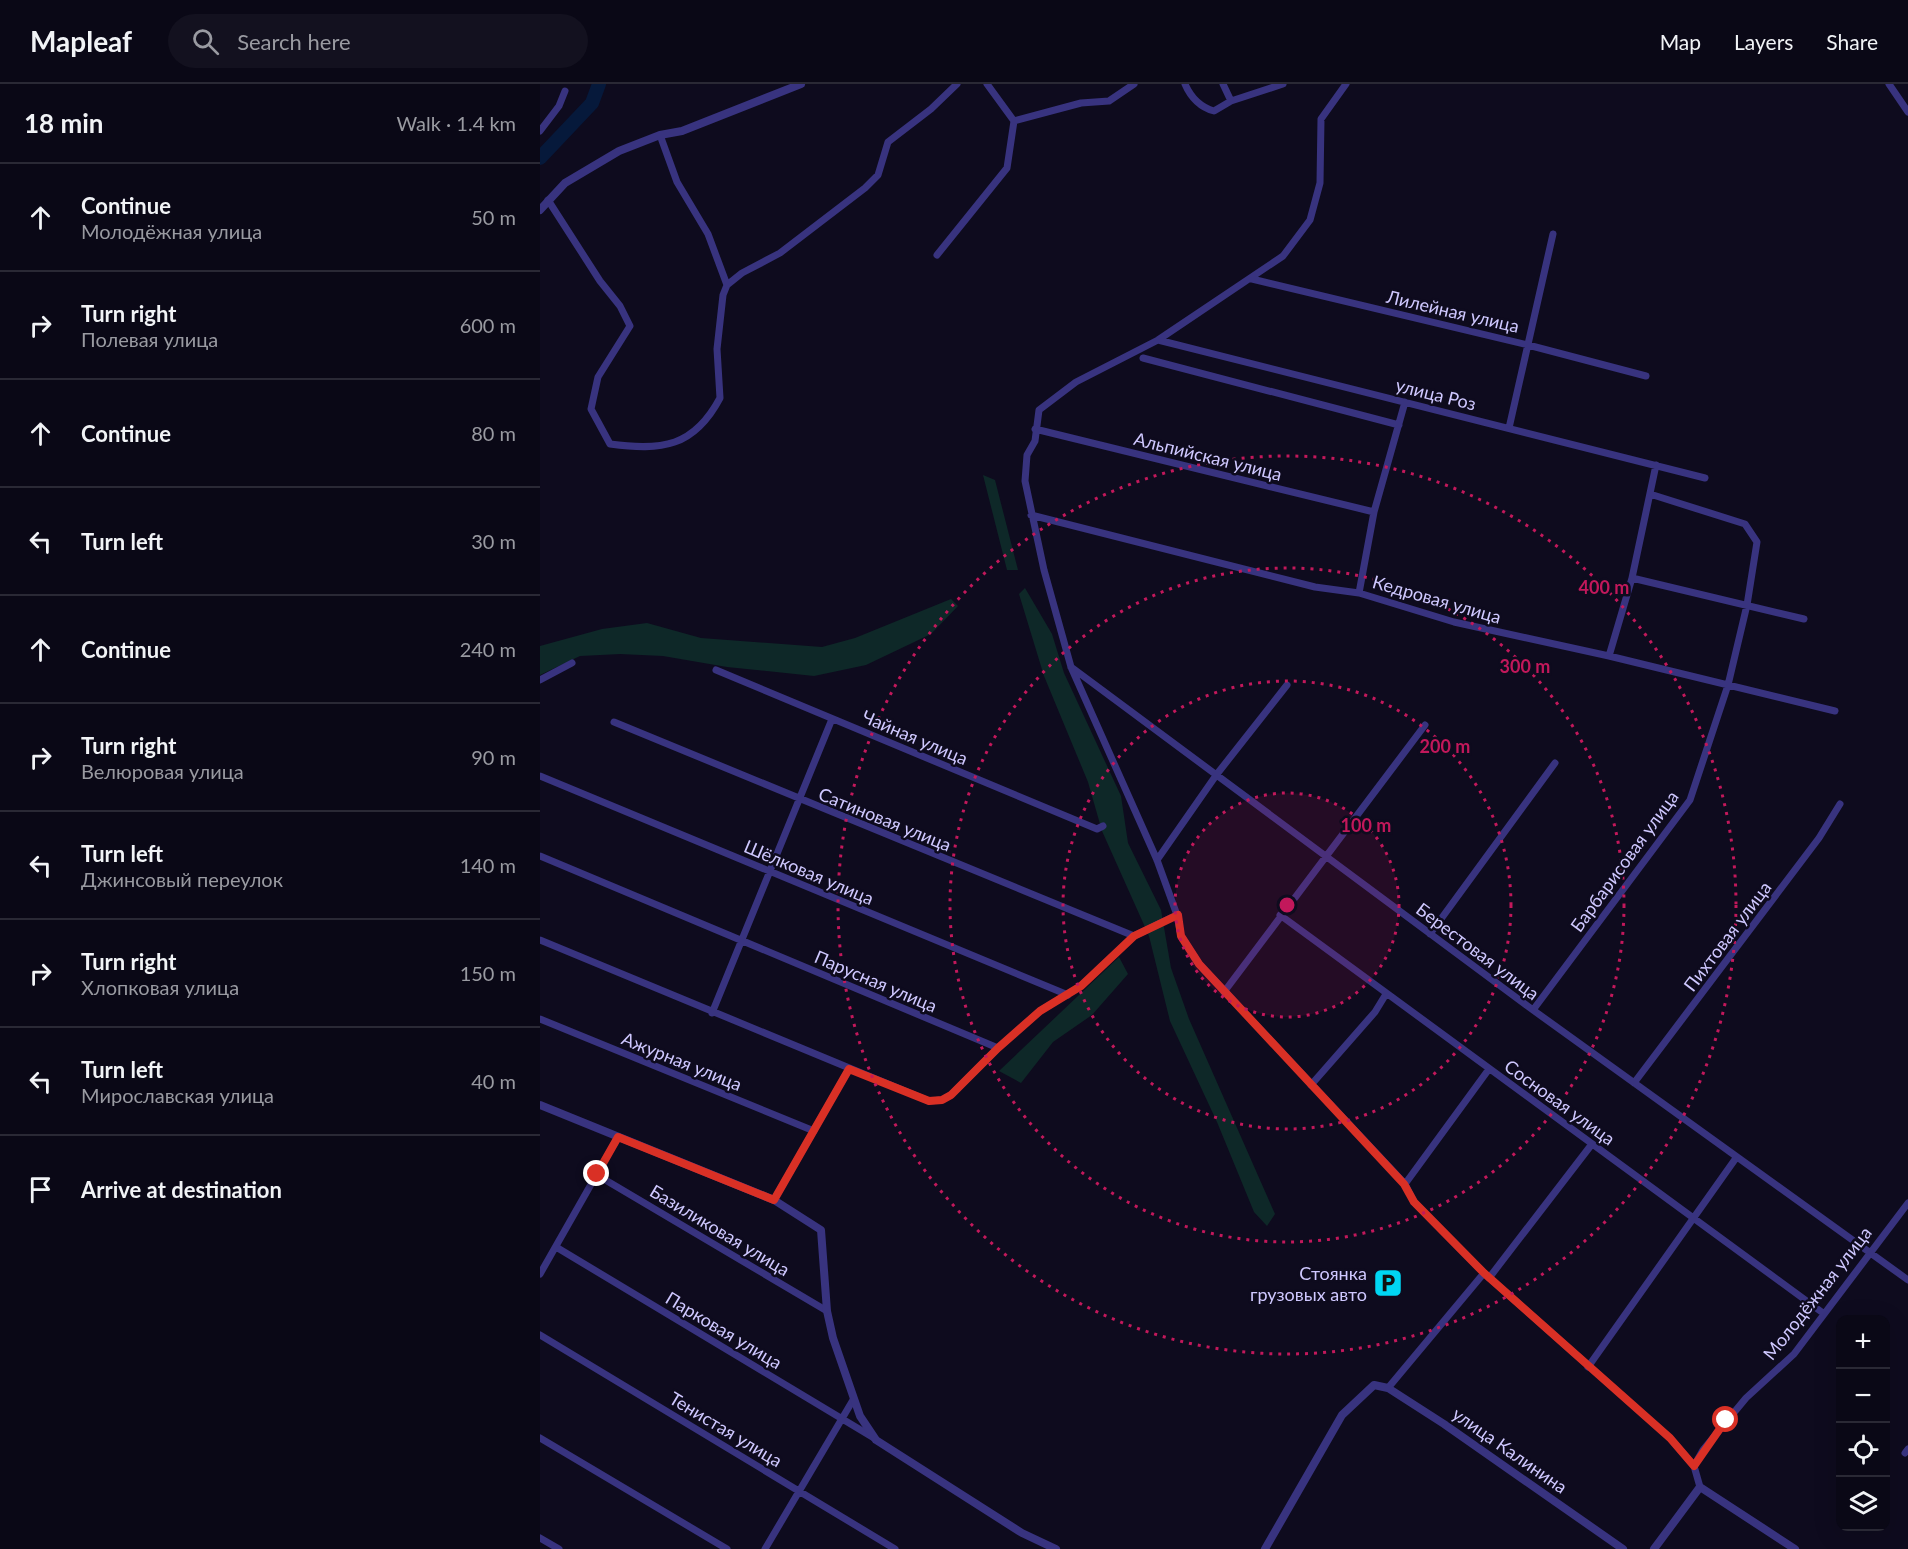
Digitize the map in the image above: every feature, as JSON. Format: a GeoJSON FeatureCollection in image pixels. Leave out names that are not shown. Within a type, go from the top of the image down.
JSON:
{"type":"FeatureCollection","features":[{"type":"Feature","properties":{"kind":"street"},"geometry":{"type":"LineString","coordinates":[[540,210],[565,183],[601,160],[660,135],[682,131],[801,84]]}},
{"type":"Feature","properties":{"kind":"street"},"geometry":{"type":"LineString","coordinates":[[727,285],[742,273],[780,253],[866,188],[878,176],[888,142],[931,109],[957,84]]}},
{"type":"Feature","properties":{"kind":"street"},"geometry":{"type":"LineString","coordinates":[[936,255],[1008,168],[1014,121],[987,84]]}},
{"type":"Feature","properties":{"kind":"street"},"geometry":{"type":"LineString","coordinates":[[1014,121],[1080,103],[1109,101],[1134,84]]}},
{"type":"Feature","properties":{"kind":"street"},"geometry":{"type":"LineString","coordinates":[[1185,84],[1189,93],[1203,108],[1214,111],[1231,100],[1283,84]]}},
{"type":"Feature","properties":{"kind":"street"},"geometry":{"type":"LineString","coordinates":[[1223,84],[1231,100]]}},
{"type":"Feature","properties":{"kind":"street"},"geometry":{"type":"LineString","coordinates":[[1346,84],[1321,119],[1320,183],[1310,220],[1283,256],[1158,340],[1076,382],[1039,410],[1035,441],[1027,455],[1025,481],[1031,514],[1071,667],[1090,715],[1157,860],[1178,915],[1181,936],[1199,964],[1404,1184],[1414,1202],[1486,1276],[1670,1438],[1694,1466],[1700,1487],[1794,1549]]}},
{"type":"Feature","properties":{"kind":"street"},"geometry":{"type":"LineString","coordinates":[[1889,84],[1908,112]]}},
{"type":"Feature","properties":{"kind":"street"},"geometry":{"type":"LineString","coordinates":[[540,131],[559,106],[565,91]]}},
{"type":"Feature","properties":{"kind":"street"},"geometry":{"type":"LineString","coordinates":[[548,200],[600,281],[620,306],[630,326],[598,376],[591,409],[610,444],[645,449],[668,445],[695,433],[720,398],[717,349],[727,285],[708,234],[676,182],[660,135]]}},
{"type":"Feature","properties":{"kind":"street"},"geometry":{"type":"LineString","coordinates":[[1509,429],[1553,234]]}},
{"type":"Feature","properties":{"kind":"street","name":"Лилейная улица"},"geometry":{"type":"LineString","coordinates":[[1252,279],[1528,345],[1646,376]]}},
{"type":"Feature","properties":{"kind":"street","name":"улица Роз"},"geometry":{"type":"LineString","coordinates":[[1158,340],[1705,478]]}},
{"type":"Feature","properties":{"kind":"street"},"geometry":{"type":"LineString","coordinates":[[1143,358],[1398,425]]}},
{"type":"Feature","properties":{"kind":"street"},"geometry":{"type":"LineString","coordinates":[[1359,593],[1374,512],[1405,402]]}},
{"type":"Feature","properties":{"kind":"street","name":"Альпийская улица"},"geometry":{"type":"LineString","coordinates":[[1035,429],[1374,512]]}},
{"type":"Feature","properties":{"kind":"street"},"geometry":{"type":"LineString","coordinates":[[1609,656],[1632,578],[1656,465]]}},
{"type":"Feature","properties":{"kind":"street","name":"Барбарисовая улица"},"geometry":{"type":"LineString","coordinates":[[1533,1010],[1690,800],[1728,685],[1747,605],[1757,542],[1745,524],[1650,494]]}},
{"type":"Feature","properties":{"kind":"street","name":"Кедровая улица"},"geometry":{"type":"LineString","coordinates":[[1031,514],[1315,587],[1359,593],[1455,622],[1609,656],[1835,711]]}},
{"type":"Feature","properties":{"kind":"street"},"geometry":{"type":"LineString","coordinates":[[1632,578],[1804,619]]}},
{"type":"Feature","properties":{"kind":"street"},"geometry":{"type":"LineString","coordinates":[[540,680],[572,663]]}},
{"type":"Feature","properties":{"kind":"street","name":"Берестовая улица"},"geometry":{"type":"LineString","coordinates":[[1071,667],[1533,1010],[1908,1280]]}},
{"type":"Feature","properties":{"kind":"street","name":"Чайная улица"},"geometry":{"type":"LineString","coordinates":[[716,670],[1097,829],[1102,826]]}},
{"type":"Feature","properties":{"kind":"street"},"geometry":{"type":"LineString","coordinates":[[1157,860],[1217,774],[1287,685]]}},
{"type":"Feature","properties":{"kind":"street"},"geometry":{"type":"LineString","coordinates":[[712,1013],[832,719]]}},
{"type":"Feature","properties":{"kind":"street","name":"Сатиновая улица"},"geometry":{"type":"LineString","coordinates":[[614,722],[1134,936]]}},
{"type":"Feature","properties":{"kind":"street"},"geometry":{"type":"LineString","coordinates":[[1224,992],[1324,856],[1425,725]]}},
{"type":"Feature","properties":{"kind":"street"},"geometry":{"type":"LineString","coordinates":[[1430,934],[1555,763]]}},
{"type":"Feature","properties":{"kind":"street","name":"Шёлковая улица"},"geometry":{"type":"LineString","coordinates":[[540,776],[1068,995]]}},
{"type":"Feature","properties":{"kind":"street","name":"Пихтовая улица"},"geometry":{"type":"LineString","coordinates":[[1634,1083],[1819,838],[1840,804]]}},
{"type":"Feature","properties":{"kind":"street","name":"Парусная улица"},"geometry":{"type":"LineString","coordinates":[[540,856],[998,1048]]}},
{"type":"Feature","properties":{"kind":"street"},"geometry":{"type":"LineString","coordinates":[[540,940],[929,1101],[942,1100],[951,1095],[998,1048],[1040,1011],[1081,986],[1134,936],[1147,932],[1178,915]]}},
{"type":"Feature","properties":{"kind":"street","name":"Сосновая улица"},"geometry":{"type":"LineString","coordinates":[[1280,915],[1823,1313]]}},
{"type":"Feature","properties":{"kind":"street"},"geometry":{"type":"LineString","coordinates":[[1311,1085],[1375,1012],[1386,994]]}},
{"type":"Feature","properties":{"kind":"street","name":"Ажурная улица"},"geometry":{"type":"LineString","coordinates":[[540,1019],[814,1131]]}},
{"type":"Feature","properties":{"kind":"street"},"geometry":{"type":"LineString","coordinates":[[774,1200],[849,1069]]}},
{"type":"Feature","properties":{"kind":"street"},"geometry":{"type":"LineString","coordinates":[[1404,1184],[1489,1069]]}},
{"type":"Feature","properties":{"kind":"street"},"geometry":{"type":"LineString","coordinates":[[540,1105],[774,1200],[821,1230],[825,1254],[827,1311],[854,1400],[876,1440],[1022,1533],[1056,1549]]}},
{"type":"Feature","properties":{"kind":"street"},"geometry":{"type":"LineString","coordinates":[[540,1274],[618,1137]]}},
{"type":"Feature","properties":{"kind":"street"},"geometry":{"type":"LineString","coordinates":[[1388,1388],[1486,1276],[1592,1144]]}},
{"type":"Feature","properties":{"kind":"street"},"geometry":{"type":"LineString","coordinates":[[1588,1367],[1736,1158]]}},
{"type":"Feature","properties":{"kind":"street","name":"Базиликовая улица"},"geometry":{"type":"LineString","coordinates":[[597,1174],[827,1311]]}},
{"type":"Feature","properties":{"kind":"street","name":"Молодёжная улица"},"geometry":{"type":"LineString","coordinates":[[1694,1466],[1703,1450],[1746,1398],[1794,1354],[1908,1203]]}},
{"type":"Feature","properties":{"kind":"street","name":"Парковая улица"},"geometry":{"type":"LineString","coordinates":[[556,1248],[876,1440]]}},
{"type":"Feature","properties":{"kind":"street","name":"Тенистая улица"},"geometry":{"type":"LineString","coordinates":[[540,1335],[895,1549]]}},
{"type":"Feature","properties":{"kind":"street","name":"улица Калинина"},"geometry":{"type":"LineString","coordinates":[[1265,1549],[1337,1422],[1355,1401],[1374,1385],[1388,1388],[1623,1549]]}},
{"type":"Feature","properties":{"kind":"street"},"geometry":{"type":"LineString","coordinates":[[765,1549],[854,1400]]}},
{"type":"Feature","properties":{"kind":"street"},"geometry":{"type":"LineString","coordinates":[[540,1438],[727,1549]]}},
{"type":"Feature","properties":{"kind":"street"},"geometry":{"type":"LineString","coordinates":[[1654,1549],[1700,1487]]}},
{"type":"Feature","properties":{"kind":"street"},"geometry":{"type":"LineString","coordinates":[[540,1538],[559,1549]]}},
{"type":"Feature","properties":{"kind":"green space"},"geometry":{"type":"Polygon","coordinates":[[[983,475],[995,480],[1018,570],[1007,570],[983,475]]]}},
{"type":"Feature","properties":{"kind":"green space"},"geometry":{"type":"Polygon","coordinates":[[[1025,588],[1052,634],[1064,673],[1121,796],[1128,843],[1161,910],[1171,968],[1189,1019],[1275,1214],[1267,1226],[1254,1212],[1217,1122],[1170,1021],[1149,936],[1102,831],[1088,782],[1044,676],[1019,594],[1025,588]]]}},
{"type":"Feature","properties":{"kind":"green space"},"geometry":{"type":"Polygon","coordinates":[[[951,599],[958,606],[931,634],[866,665],[814,676],[727,667],[663,656],[620,654],[580,656],[540,675],[540,646],[602,629],[647,623],[701,638],[822,647],[855,638],[951,599]]]}},
{"type":"Feature","properties":{"kind":"green space"},"geometry":{"type":"Polygon","coordinates":[[[1119,957],[1128,974],[1092,1015],[1053,1042],[1021,1083],[999,1071],[1119,957]]]}},
{"type":"Feature","properties":{"kind":"waterway"},"geometry":{"type":"LineString","coordinates":[[540,158],[592,103],[599,84]]}},
{"type":"Feature","properties":{"kind":"place","name":"Стоянка грузовых авто"},"geometry":{"type":"Point","coordinates":[1388,1283]}},
{"type":"Feature","properties":{"kind":"route"},"geometry":{"type":"LineString","coordinates":[[597,1174],[618,1137],[774,1200],[849,1069],[929,1101],[942,1100],[951,1095],[998,1048],[1040,1011],[1081,986],[1134,936],[1147,932],[1178,915],[1181,936],[1199,964],[1404,1184],[1414,1202],[1484,1273],[1670,1438],[1694,1466],[1726,1420]]}}]}
